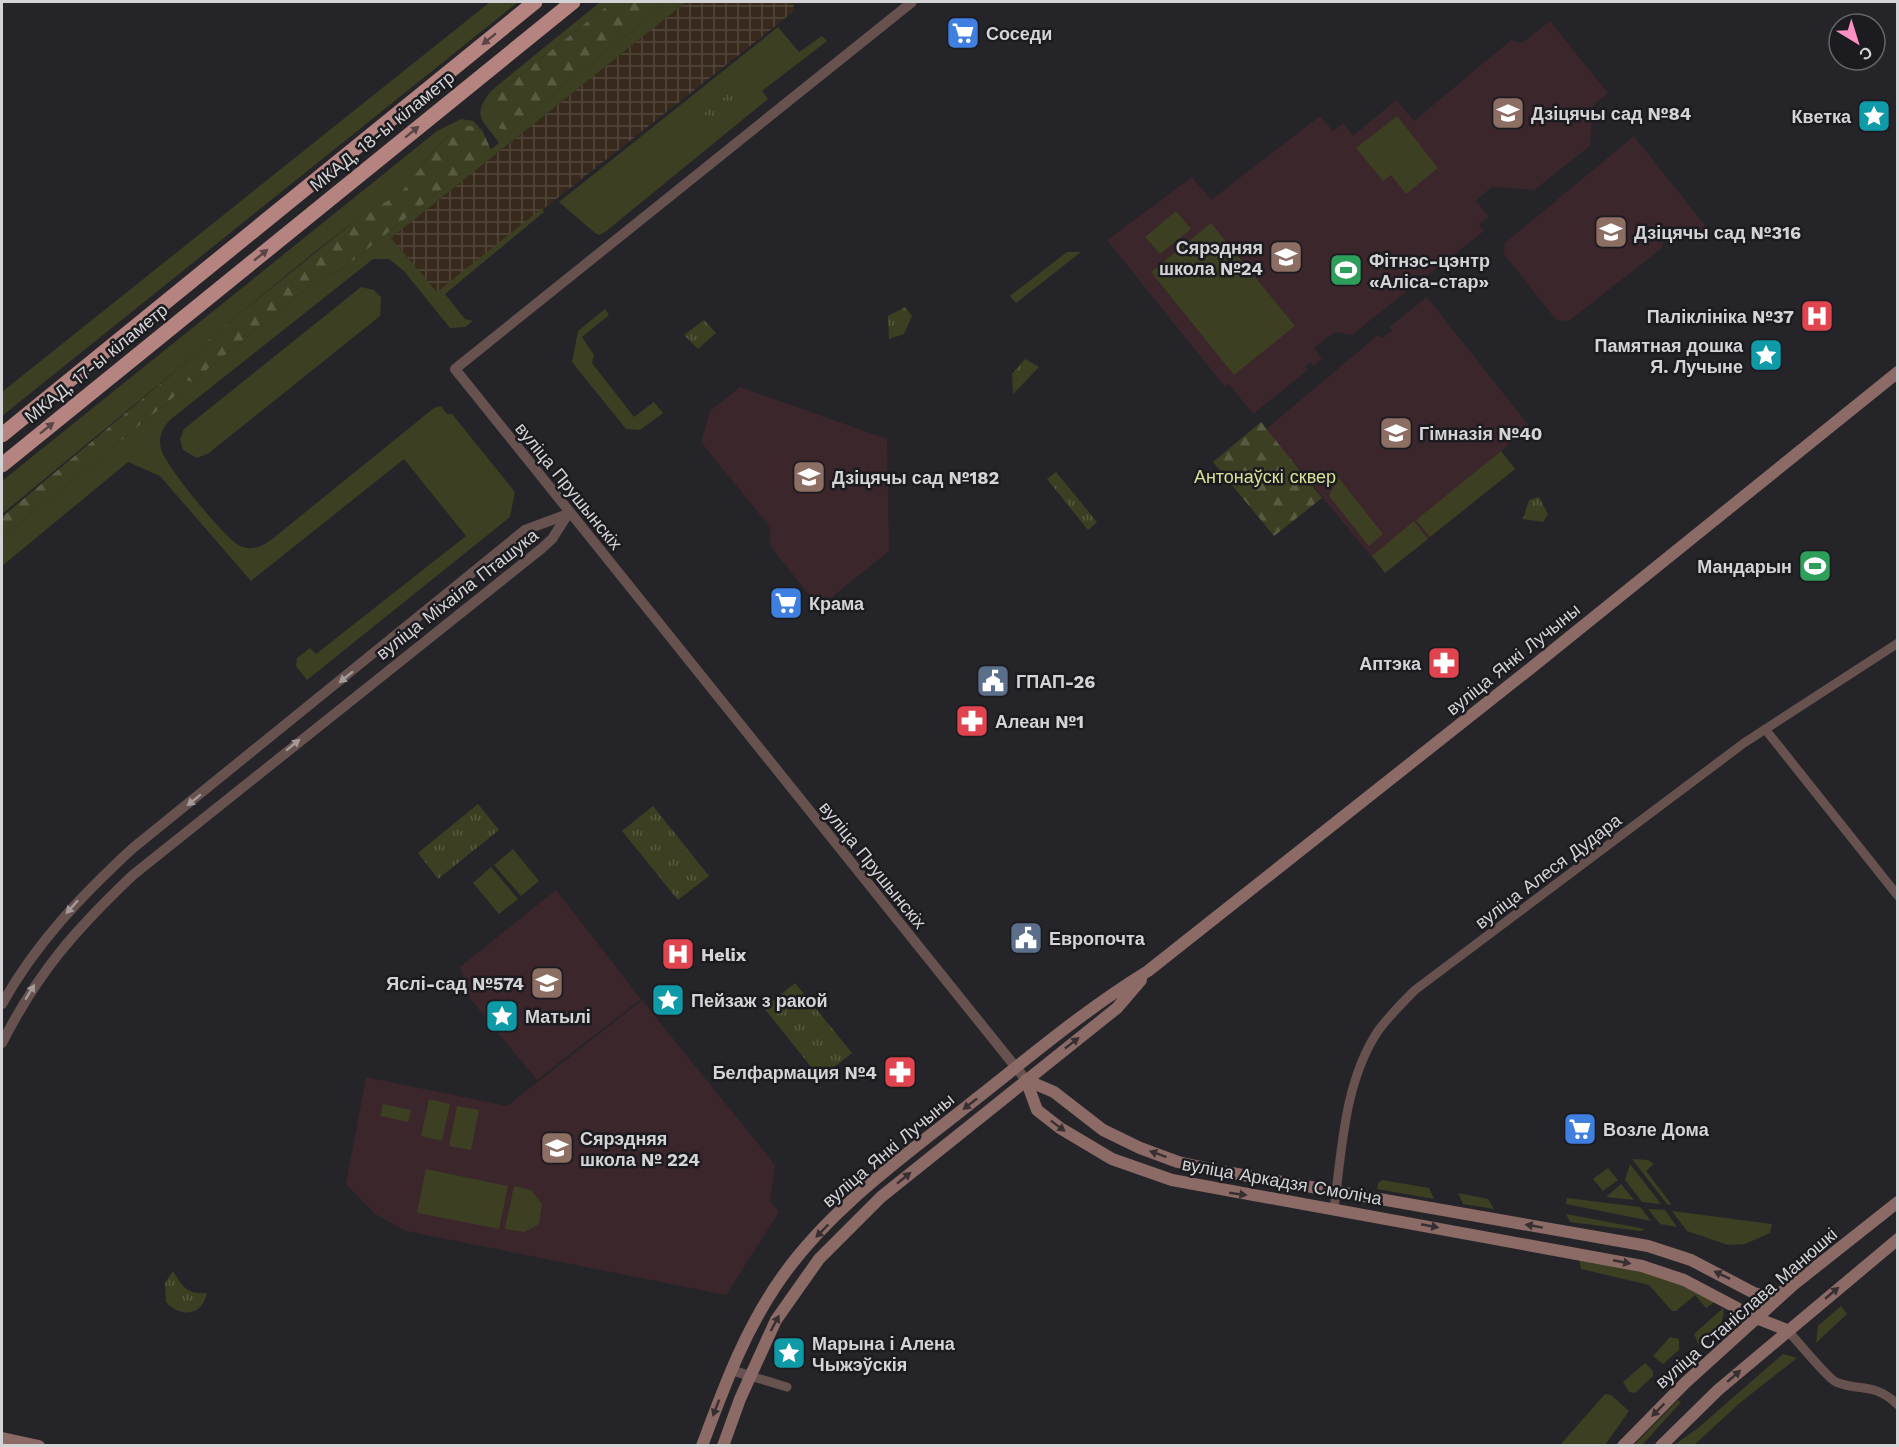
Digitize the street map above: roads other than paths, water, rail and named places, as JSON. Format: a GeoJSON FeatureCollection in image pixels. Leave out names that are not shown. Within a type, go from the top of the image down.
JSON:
{"type":"FeatureCollection","features":[{"type":"Feature","properties":{"kind":"highway","name":"МКАД, 18-ы кіламетр"},"geometry":{"type":"LineString","coordinates":[[200,275],[535,2]]}},
{"type":"Feature","properties":{"kind":"highway","name":"МКАД, 18-ы кіламетр"},"geometry":{"type":"LineString","coordinates":[[215,292],[573,2]]}},
{"type":"Feature","properties":{"kind":"highway","name":"МКАД, 17-ы кіламетр"},"geometry":{"type":"LineString","coordinates":[[2,435],[200,275]]}},
{"type":"Feature","properties":{"kind":"highway","name":"МКАД, 17-ы кіламетр"},"geometry":{"type":"LineString","coordinates":[[2,465],[215,292]]}},
{"type":"Feature","properties":{"kind":"main road","name":"вуліца Янкі Лучыны"},"geometry":{"type":"LineString","coordinates":[[702,1446],[731,1370],[763,1306],[808,1246],[871,1184],[1016,1067],[1108,996],[1148,971],[1532,668],[1898,372]]}},
{"type":"Feature","properties":{"kind":"main road","name":"вуліца Янкі Лучыны"},"geometry":{"type":"LineString","coordinates":[[723,1446],[750,1376],[776,1320],[819,1258],[881,1197],[1117,1008],[1148,971]]}},
{"type":"Feature","properties":{"kind":"main road","name":"вуліца Аркадзя Смоліча"},"geometry":{"type":"LineString","coordinates":[[1026,1080],[1054,1092],[1103,1130],[1178,1162],[1220,1172],[1648,1246],[1691,1260],[1754,1293],[1766,1296],[1778,1294],[1793,1285]]}},
{"type":"Feature","properties":{"kind":"main road","name":"вуліца Аркадзя Смоліча"},"geometry":{"type":"LineString","coordinates":[[1026,1080],[1037,1110],[1091,1149],[1134,1169],[1217,1191],[1334,1208],[1642,1266],[1684,1280],[1756,1318],[1787,1330]]}},
{"type":"Feature","properties":{"kind":"main road","name":"вуліца Станіслава Манюшкі"},"geometry":{"type":"LineString","coordinates":[[1623,1446],[1793,1285],[1898,1202]]}},
{"type":"Feature","properties":{"kind":"main road"},"geometry":{"type":"LineString","coordinates":[[1661,1446],[1718,1390],[1898,1239]]}},
{"type":"Feature","properties":{"kind":"main road"},"geometry":{"type":"LineString","coordinates":[[2,1438],[39,1446]]}},
{"type":"Feature","properties":{"kind":"street","name":"вуліца Прушынскіх"},"geometry":{"type":"LineString","coordinates":[[912,2],[454,369],[568,514],[1026,1080]]}},
{"type":"Feature","properties":{"kind":"street","name":"вуліца Міхаіла Пташука"},"geometry":{"type":"LineString","coordinates":[[2,1004],[42,940],[77,901],[133,848],[525,530],[568,514]]}},
{"type":"Feature","properties":{"kind":"street","name":"вуліца Міхаіла Пташука"},"geometry":{"type":"LineString","coordinates":[[2,1043],[33,986],[59,950],[91,915],[133,875],[541,549],[552,539],[568,514]]}},
{"type":"Feature","properties":{"kind":"street","name":"вуліца Алеся Дудара"},"geometry":{"type":"LineString","coordinates":[[1334,1208],[1353,1085],[1377,1033],[1395,1010],[1415,990],[1765,729],[1898,643]]}},
{"type":"Feature","properties":{"kind":"street"},"geometry":{"type":"LineString","coordinates":[[1765,729],[1898,896]]}},
{"type":"Feature","properties":{"kind":"street"},"geometry":{"type":"LineString","coordinates":[[1787,1330],[1835,1382],[1870,1387],[1898,1405]]}},
{"type":"Feature","properties":{"kind":"street"},"geometry":{"type":"LineString","coordinates":[[731,1370],[787,1387]]}},
{"type":"Feature","properties":{"kind":"place","name":"Соседи"},"geometry":{"type":"Point","coordinates":[963,33]}},
{"type":"Feature","properties":{"kind":"place","name":"Дзіцячы сад №84"},"geometry":{"type":"Point","coordinates":[1508,113]}},
{"type":"Feature","properties":{"kind":"place","name":"Кветка"},"geometry":{"type":"Point","coordinates":[1874,116]}},
{"type":"Feature","properties":{"kind":"place","name":"Дзіцячы сад №316"},"geometry":{"type":"Point","coordinates":[1611,232]}},
{"type":"Feature","properties":{"kind":"place","name":"Сярэдняя школа №24"},"geometry":{"type":"Point","coordinates":[1286,257]}},
{"type":"Feature","properties":{"kind":"place","name":"Фітнэс-цэнтр «Аліса-стар»"},"geometry":{"type":"Point","coordinates":[1346,270]}},
{"type":"Feature","properties":{"kind":"place","name":"Паліклініка №37"},"geometry":{"type":"Point","coordinates":[1817,316]}},
{"type":"Feature","properties":{"kind":"place","name":"Памятная дошка Я. Лучыне"},"geometry":{"type":"Point","coordinates":[1766,355]}},
{"type":"Feature","properties":{"kind":"place","name":"Гімназія №40"},"geometry":{"type":"Point","coordinates":[1396,433]}},
{"type":"Feature","properties":{"kind":"place","name":"Дзіцячы сад №182"},"geometry":{"type":"Point","coordinates":[809,477]}},
{"type":"Feature","properties":{"kind":"place","name":"Мандарын"},"geometry":{"type":"Point","coordinates":[1815,566]}},
{"type":"Feature","properties":{"kind":"place","name":"Крама"},"geometry":{"type":"Point","coordinates":[786,603]}},
{"type":"Feature","properties":{"kind":"place","name":"Аптэка"},"geometry":{"type":"Point","coordinates":[1444,663]}},
{"type":"Feature","properties":{"kind":"place","name":"ГПАП-26"},"geometry":{"type":"Point","coordinates":[993,681]}},
{"type":"Feature","properties":{"kind":"place","name":"Алеан №1"},"geometry":{"type":"Point","coordinates":[972,721]}},
{"type":"Feature","properties":{"kind":"place","name":"Европочта"},"geometry":{"type":"Point","coordinates":[1026,938]}},
{"type":"Feature","properties":{"kind":"place","name":"Helix"},"geometry":{"type":"Point","coordinates":[678,954]}},
{"type":"Feature","properties":{"kind":"place","name":"Яслі-сад №574"},"geometry":{"type":"Point","coordinates":[547,983]}},
{"type":"Feature","properties":{"kind":"place","name":"Пейзаж з ракой"},"geometry":{"type":"Point","coordinates":[668,1000]}},
{"type":"Feature","properties":{"kind":"place","name":"Матылі"},"geometry":{"type":"Point","coordinates":[502,1016]}},
{"type":"Feature","properties":{"kind":"place","name":"Белфармация №4"},"geometry":{"type":"Point","coordinates":[900,1072]}},
{"type":"Feature","properties":{"kind":"place","name":"Возле Дома"},"geometry":{"type":"Point","coordinates":[1580,1129]}},
{"type":"Feature","properties":{"kind":"place","name":"Сярэдняя школа № 224"},"geometry":{"type":"Point","coordinates":[557,1148]}},
{"type":"Feature","properties":{"kind":"place","name":"Марына і Алена Чыжэўскія"},"geometry":{"type":"Point","coordinates":[789,1353]}},
{"type":"Feature","properties":{"kind":"park label","name":"Антонаўскі сквер"},"geometry":{"type":"Point","coordinates":[1265,476]}}]}
